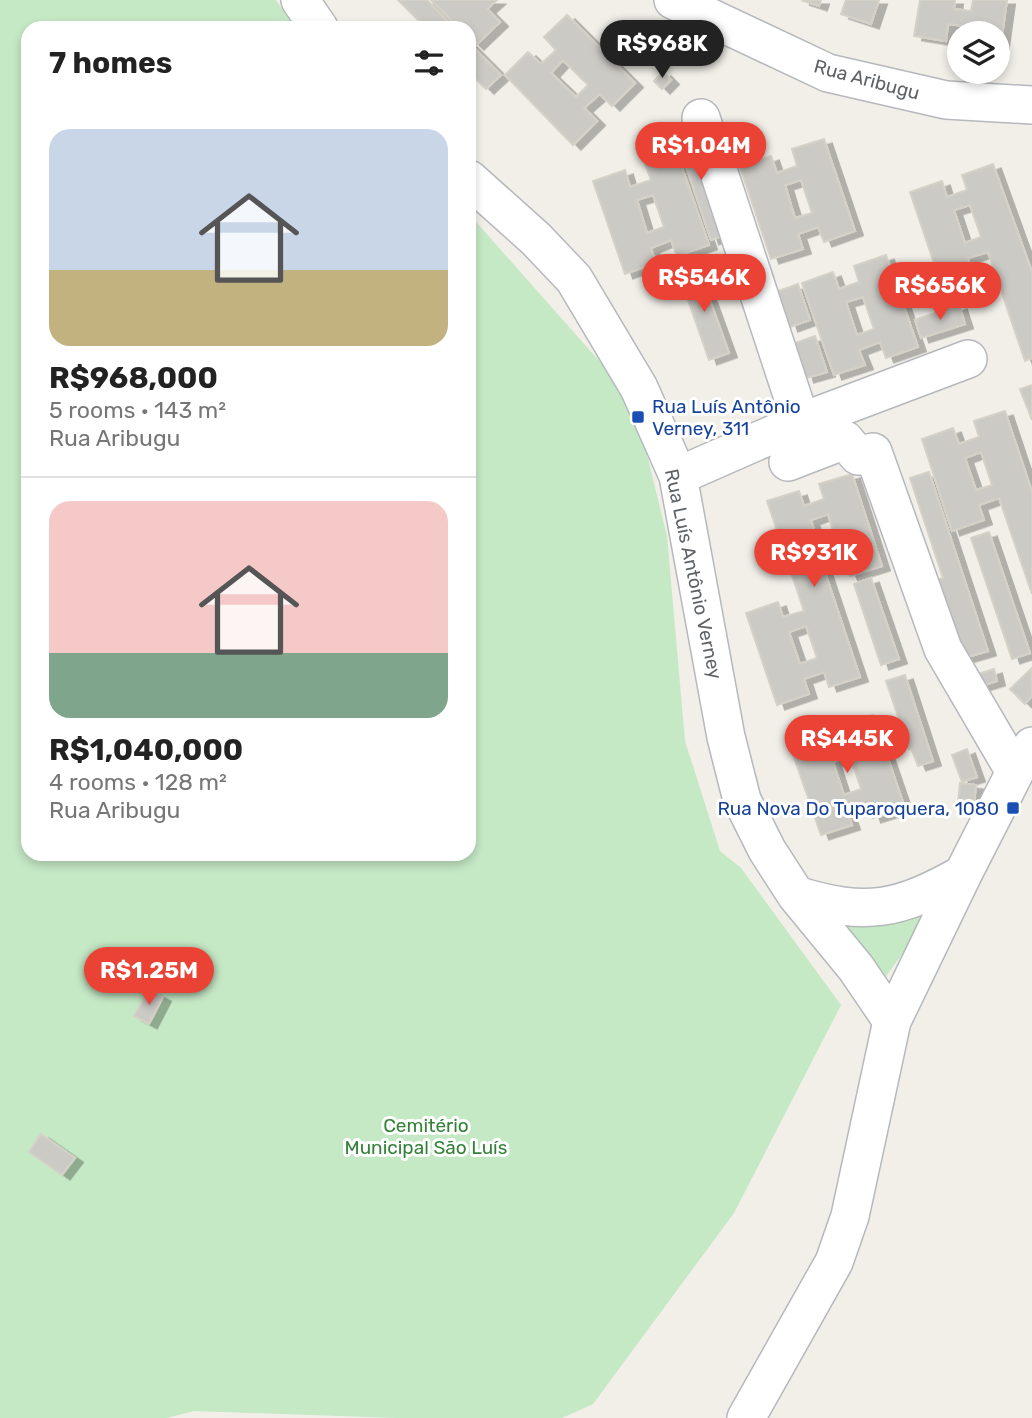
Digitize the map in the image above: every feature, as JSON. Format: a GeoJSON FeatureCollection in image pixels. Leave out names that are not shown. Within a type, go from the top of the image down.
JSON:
{"type":"FeatureCollection","features":[{"type":"Feature","properties":{"kind":"street"},"geometry":{"type":"LineString","coordinates":[[300,0],[314,21]]}},
{"type":"Feature","properties":{"kind":"street","name":"Rua Aribugu"},"geometry":{"type":"LineString","coordinates":[[673,0],[828,73],[946,100],[1032,105]]}},
{"type":"Feature","properties":{"kind":"street"},"geometry":{"type":"LineString","coordinates":[[701,118],[801,422]]}},
{"type":"Feature","properties":{"kind":"street","name":"Rua Luís Antônio Verney"},"geometry":{"type":"LineString","coordinates":[[476,185],[536,239],[574,279],[639,388],[678,476],[726,737],[742,800],[767,850],[796,895],[856,968],[892,1021]]}},
{"type":"Feature","properties":{"kind":"street"},"geometry":{"type":"LineString","coordinates":[[678,476],[801,422],[968,359]]}},
{"type":"Feature","properties":{"kind":"street"},"geometry":{"type":"LineString","coordinates":[[746,1418],[834,1262],[850,1216],[892,1021],[963,874],[1023,759],[943,649],[873,453],[858,456],[845,440],[788,462]]}},
{"type":"Feature","properties":{"kind":"street"},"geometry":{"type":"LineString","coordinates":[[796,895],[854,909],[887,906],[922,897],[963,874]]}},
{"type":"Feature","properties":{"kind":"green space","name":"Cemitério Municipal São Luís"},"geometry":{"type":"Polygon","coordinates":[[[0,0],[276,0],[290,21],[21,21],[21,861],[476,861],[476,222],[624,389],[647,455],[667,536],[685,741],[720,851],[741,868],[841,1005],[734,1213],[593,1404],[562,1418],[396,1418],[194,1411],[167,1418],[0,1418],[0,0]]]}},
{"type":"Feature","properties":{"kind":"green space"},"geometry":{"type":"Polygon","coordinates":[[[937,905],[875,992],[836,922],[937,905]]]}},
{"type":"Feature","properties":{"kind":"building"},"geometry":{"type":"Polygon","coordinates":[[[398,0],[427,0],[447,21],[419,21],[398,0]]]}},
{"type":"Feature","properties":{"kind":"building"},"geometry":{"type":"Polygon","coordinates":[[[431,0],[497,0],[487,9],[500,22],[476,45],[476,21],[452,21],[431,0]]]}},
{"type":"Feature","properties":{"kind":"building"},"geometry":{"type":"Polygon","coordinates":[[[801,0],[821,0],[819,6],[801,0]]]}},
{"type":"Feature","properties":{"kind":"building"},"geometry":{"type":"Polygon","coordinates":[[[846,0],[879,0],[871,24],[841,14],[846,0]]]}},
{"type":"Feature","properties":{"kind":"building"},"geometry":{"type":"Polygon","coordinates":[[[920,0],[955,0],[954,9],[971,11],[973,0],[1007,0],[1004,21],[947,21],[946,41],[914,36],[920,0]]]}},
{"type":"Feature","properties":{"kind":"building"},"geometry":{"type":"Polygon","coordinates":[[[567,15],[635,83],[612,106],[600,94],[584,108],[597,121],[573,145],[505,75],[528,52],[541,64],[556,50],[544,37],[567,15]],[[563,60],[551,73],[576,97],[588,85],[563,60]]]}},
{"type":"Feature","properties":{"kind":"building"},"geometry":{"type":"Polygon","coordinates":[[[476,50],[501,75],[486,89],[476,79],[476,50]]]}},
{"type":"Feature","properties":{"kind":"building"},"geometry":{"type":"Polygon","coordinates":[[[663,72],[671,80],[662,89],[654,81],[663,72]]]}},
{"type":"Feature","properties":{"kind":"building"},"geometry":{"type":"Polygon","coordinates":[[[692,124],[728,234],[711,240],[674,130],[692,124]]]}},
{"type":"Feature","properties":{"kind":"building"},"geometry":{"type":"Polygon","coordinates":[[[824,139],[855,231],[824,242],[818,227],[798,234],[803,249],[771,259],[740,167],[771,156],[777,173],[797,166],[792,149],[824,139]],[[801,180],[785,185],[795,218],[812,213],[801,180]]]}},
{"type":"Feature","properties":{"kind":"building"},"geometry":{"type":"Polygon","coordinates":[[[677,153],[709,245],[677,256],[671,240],[651,248],[656,263],[625,274],[593,181],[625,170],[630,187],[651,180],[645,164],[677,153]],[[653,195],[637,200],[647,233],[664,227],[653,195]]]}},
{"type":"Feature","properties":{"kind":"building"},"geometry":{"type":"Polygon","coordinates":[[[993,164],[1032,272],[1032,358],[1025,361],[988,252],[968,258],[972,273],[941,284],[910,192],[942,181],[947,197],[967,190],[962,175],[993,164]],[[970,205],[954,210],[965,243],[981,237],[970,205]]]}},
{"type":"Feature","properties":{"kind":"building"},"geometry":{"type":"Polygon","coordinates":[[[886,255],[918,347],[886,358],[880,342],[859,350],[865,365],[834,375],[802,283],[833,272],[839,289],[859,282],[854,266],[886,255]],[[863,297],[846,302],[857,335],[874,329],[863,297]]]}},
{"type":"Feature","properties":{"kind":"building"},"geometry":{"type":"Polygon","coordinates":[[[698,267],[729,353],[709,360],[679,274],[698,267]]]}},
{"type":"Feature","properties":{"kind":"building"},"geometry":{"type":"Polygon","coordinates":[[[798,284],[810,320],[790,327],[778,291],[798,284]]]}},
{"type":"Feature","properties":{"kind":"building"},"geometry":{"type":"Polygon","coordinates":[[[959,305],[965,324],[921,338],[915,320],[959,305]]]}},
{"type":"Feature","properties":{"kind":"building"},"geometry":{"type":"Polygon","coordinates":[[[815,336],[827,372],[806,378],[795,343],[815,336]]]}},
{"type":"Feature","properties":{"kind":"building"},"geometry":{"type":"Polygon","coordinates":[[[1032,385],[1032,420],[1020,389],[1032,385]]]}},
{"type":"Feature","properties":{"kind":"building"},"geometry":{"type":"Polygon","coordinates":[[[1005,411],[1032,492],[1032,594],[999,498],[979,505],[984,520],[952,531],[922,439],[953,428],[959,444],[979,437],[974,421],[1005,411]],[[981,452],[965,458],[976,490],[992,485],[981,452]]]}},
{"type":"Feature","properties":{"kind":"building"},"geometry":{"type":"Polygon","coordinates":[[[929,472],[988,651],[957,660],[927,583],[943,578],[910,478],[929,472]]]}},
{"type":"Feature","properties":{"kind":"building"},"geometry":{"type":"Polygon","coordinates":[[[852,474],[882,566],[850,576],[844,562],[824,569],[860,677],[829,687],[824,672],[804,679],[809,694],[777,705],[746,613],[778,602],[783,617],[804,611],[767,501],[799,491],[804,506],[824,499],[819,484],[852,474]],[[828,514],[811,520],[822,553],[838,547],[828,514]],[[806,626],[789,632],[800,664],[817,658],[806,626]]]}},
{"type":"Feature","properties":{"kind":"building"},"geometry":{"type":"Polygon","coordinates":[[[989,532],[1030,653],[1012,659],[971,538],[989,532]]]}},
{"type":"Feature","properties":{"kind":"building"},"geometry":{"type":"Polygon","coordinates":[[[871,578],[899,659],[881,665],[854,584],[871,578]]]}},
{"type":"Feature","properties":{"kind":"building"},"geometry":{"type":"Polygon","coordinates":[[[994,669],[997,681],[981,686],[978,674],[994,669]]]}},
{"type":"Feature","properties":{"kind":"building"},"geometry":{"type":"Polygon","coordinates":[[[1031,669],[1032,696],[1025,704],[1010,689],[1031,669]]]}},
{"type":"Feature","properties":{"kind":"building"},"geometry":{"type":"Polygon","coordinates":[[[905,675],[933,761],[918,766],[911,748],[909,749],[886,681],[905,675]]]}},
{"type":"Feature","properties":{"kind":"building"},"geometry":{"type":"Polygon","coordinates":[[[873,715],[905,808],[873,818],[868,803],[847,810],[852,825],[821,835],[789,743],[821,732],[826,749],[847,742],[841,726],[873,715]],[[850,756],[833,762],[844,795],[861,789],[850,756]]]}},
{"type":"Feature","properties":{"kind":"building"},"geometry":{"type":"Polygon","coordinates":[[[967,749],[977,777],[962,782],[952,755],[967,749]]]}},
{"type":"Feature","properties":{"kind":"building"},"geometry":{"type":"Polygon","coordinates":[[[960,783],[976,785],[974,804],[958,802],[960,783]]]}},
{"type":"Feature","properties":{"kind":"building"},"geometry":{"type":"Polygon","coordinates":[[[149,990],[163,997],[149,1024],[134,1016],[149,990]]]}},
{"type":"Feature","properties":{"kind":"building"},"geometry":{"type":"Polygon","coordinates":[[[41,1134],[75,1158],[62,1175],[29,1152],[41,1134]]]}},
{"type":"Feature","properties":{"kind":"place","name":"Rua Luís Antônio Verney, 311"},"geometry":{"type":"Point","coordinates":[638,417]}},
{"type":"Feature","properties":{"kind":"place","name":"Rua Nova Do Tuparoquera, 1080"},"geometry":{"type":"Point","coordinates":[1013,808]}}]}
